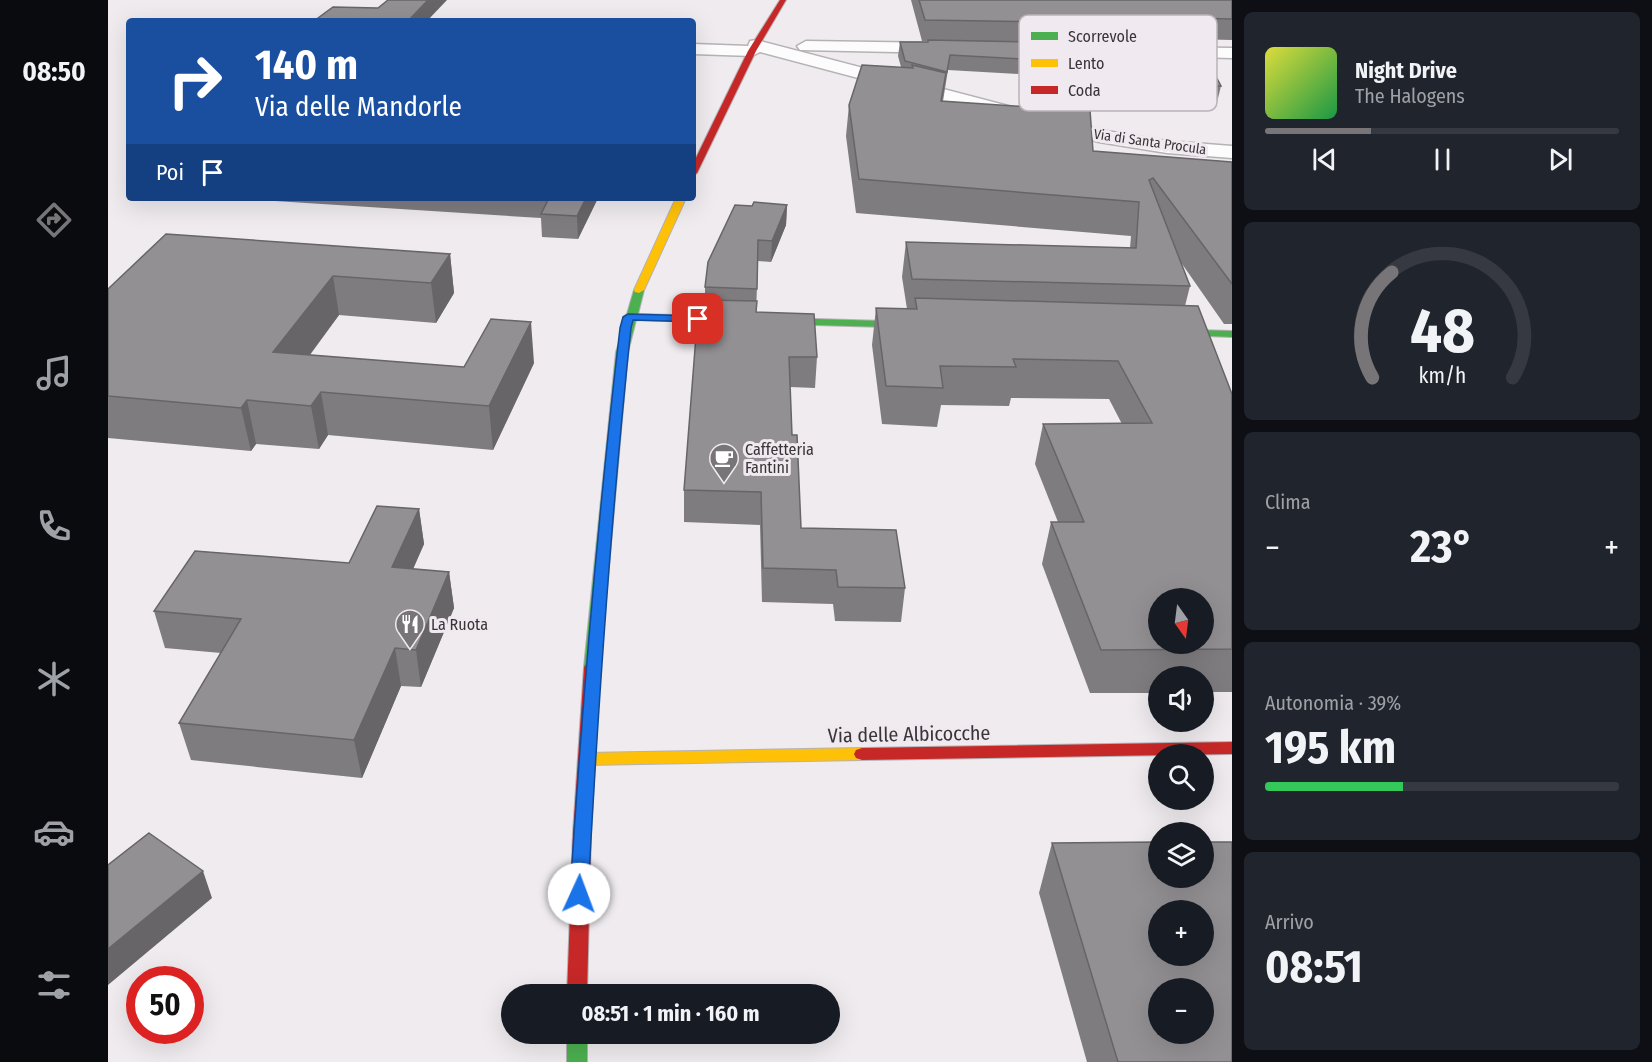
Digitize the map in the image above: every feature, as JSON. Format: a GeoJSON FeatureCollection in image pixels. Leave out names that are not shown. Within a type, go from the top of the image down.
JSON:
{"type":"FeatureCollection","features":[{"type":"Feature","properties":{"kind":"main road"},"geometry":{"type":"LineString","coordinates":[[696,167],[754,48],[783,0]]}},
{"type":"Feature","properties":{"kind":"main road"},"geometry":{"type":"LineString","coordinates":[[578,984],[578,912],[586,759],[622,352],[628,317],[653,252],[679,201]]}},
{"type":"Feature","properties":{"kind":"main road"},"geometry":{"type":"LineString","coordinates":[[628,317],[936,326]]}},
{"type":"Feature","properties":{"kind":"main road"},"geometry":{"type":"LineString","coordinates":[[1149,332],[1232,334]]}},
{"type":"Feature","properties":{"kind":"main road","name":"Via delle Albicocche"},"geometry":{"type":"LineString","coordinates":[[586,759],[1232,748]]}},
{"type":"Feature","properties":{"kind":"main road"},"geometry":{"type":"LineString","coordinates":[[577,1044],[577,1062]]}},
{"type":"Feature","properties":{"kind":"street","name":"Via di Santa Procula"},"geometry":{"type":"LineString","coordinates":[[754,48],[1099,136],[1153,145],[1232,152]]}},
{"type":"Feature","properties":{"kind":"street"},"geometry":{"type":"LineString","coordinates":[[696,49],[958,49]]}},
{"type":"Feature","properties":{"kind":"street"},"geometry":{"type":"LineString","coordinates":[[1217,53],[1232,53]]}},
{"type":"Feature","properties":{"kind":"building"},"geometry":{"type":"Polygon","coordinates":[[[388,0],[428,0],[411,18],[318,18],[333,7],[378,8],[388,0]]]}},
{"type":"Feature","properties":{"kind":"building"},"geometry":{"type":"Polygon","coordinates":[[[919,0],[1232,0],[1232,19],[1217,19],[1217,15],[1019,15],[1019,21],[925,20],[919,0]]]}},
{"type":"Feature","properties":{"kind":"building"},"geometry":{"type":"Polygon","coordinates":[[[928,40],[1019,42],[1019,59],[950,55],[947,72],[905,61],[900,42],[928,42],[928,40]]]}},
{"type":"Feature","properties":{"kind":"building"},"geometry":{"type":"Polygon","coordinates":[[[862,65],[913,68],[912,65],[946,73],[941,101],[1019,106],[1019,111],[1090,111],[1093,151],[1232,162],[1232,284],[1153,178],[1149,180],[1190,286],[912,279],[906,242],[1136,248],[1139,202],[859,179],[849,105],[862,65]]]}},
{"type":"Feature","properties":{"kind":"building"},"geometry":{"type":"Polygon","coordinates":[[[548,201],[584,201],[577,216],[541,214],[548,201]]]}},
{"type":"Feature","properties":{"kind":"building"},"geometry":{"type":"Polygon","coordinates":[[[754,202],[787,205],[772,241],[758,240],[757,289],[705,287],[708,262],[735,205],[752,206],[754,202]]]}},
{"type":"Feature","properties":{"kind":"building"},"geometry":{"type":"Polygon","coordinates":[[[166,234],[450,254],[431,283],[333,276],[273,352],[464,367],[491,319],[531,322],[489,406],[321,392],[311,406],[247,400],[241,408],[108,396],[108,289],[166,234]]]}},
{"type":"Feature","properties":{"kind":"building"},"geometry":{"type":"Polygon","coordinates":[[[915,298],[1198,306],[1232,394],[1232,649],[1214,649],[1214,588],[1148,588],[1148,650],[1101,650],[1051,522],[1084,522],[1043,424],[1152,423],[1118,361],[1013,359],[1016,367],[940,366],[943,388],[886,386],[876,308],[917,309],[915,298]]]}},
{"type":"Feature","properties":{"kind":"building"},"geometry":{"type":"Polygon","coordinates":[[[703,300],[757,301],[756,312],[814,314],[817,357],[789,357],[792,435],[797,435],[801,528],[896,530],[905,588],[838,587],[836,570],[763,568],[761,492],[684,490],[696,336],[700,336],[703,300]]]}},
{"type":"Feature","properties":{"kind":"building"},"geometry":{"type":"Polygon","coordinates":[[[377,506],[419,509],[392,567],[449,572],[416,650],[395,648],[354,740],[179,723],[241,619],[154,611],[195,551],[349,563],[377,506]]]}},
{"type":"Feature","properties":{"kind":"building"},"geometry":{"type":"Polygon","coordinates":[[[149,833],[203,871],[108,949],[108,865],[149,833]]]}},
{"type":"Feature","properties":{"kind":"building"},"geometry":{"type":"Polygon","coordinates":[[[1148,842],[1148,888],[1214,888],[1214,842],[1232,842],[1232,1062],[1118,1062],[1052,843],[1148,842]]]}},
{"type":"Feature","properties":{"kind":"traffic: fast"},"geometry":{"type":"LineString","coordinates":[[592,667],[622,352],[639,290]]}},
{"type":"Feature","properties":{"kind":"traffic: fast"},"geometry":{"type":"LineString","coordinates":[[628,317],[920,325]]}},
{"type":"Feature","properties":{"kind":"traffic: fast"},"geometry":{"type":"LineString","coordinates":[[1164,332],[1232,334]]}},
{"type":"Feature","properties":{"kind":"traffic: fast"},"geometry":{"type":"LineString","coordinates":[[577,1044],[577,1062]]}},
{"type":"Feature","properties":{"kind":"traffic: slow"},"geometry":{"type":"LineString","coordinates":[[639,290],[680,201]]}},
{"type":"Feature","properties":{"kind":"traffic: slow"},"geometry":{"type":"LineString","coordinates":[[586,759],[862,754]]}},
{"type":"Feature","properties":{"kind":"traffic: jam"},"geometry":{"type":"LineString","coordinates":[[696,167],[752,51],[783,0]]}},
{"type":"Feature","properties":{"kind":"traffic: jam"},"geometry":{"type":"LineString","coordinates":[[577,984],[582,833],[592,667]]}},
{"type":"Feature","properties":{"kind":"traffic: jam"},"geometry":{"type":"LineString","coordinates":[[862,754],[1232,748]]}},
{"type":"Feature","properties":{"kind":"place","name":"Caffetteria Fantini"},"geometry":{"type":"Point","coordinates":[724,484]}},
{"type":"Feature","properties":{"kind":"place","name":"La Ruota"},"geometry":{"type":"Point","coordinates":[410,650]}},
{"type":"Feature","properties":{"kind":"route"},"geometry":{"type":"LineString","coordinates":[[579,894],[588,736],[613,442],[628,317],[698,319]]}}]}
